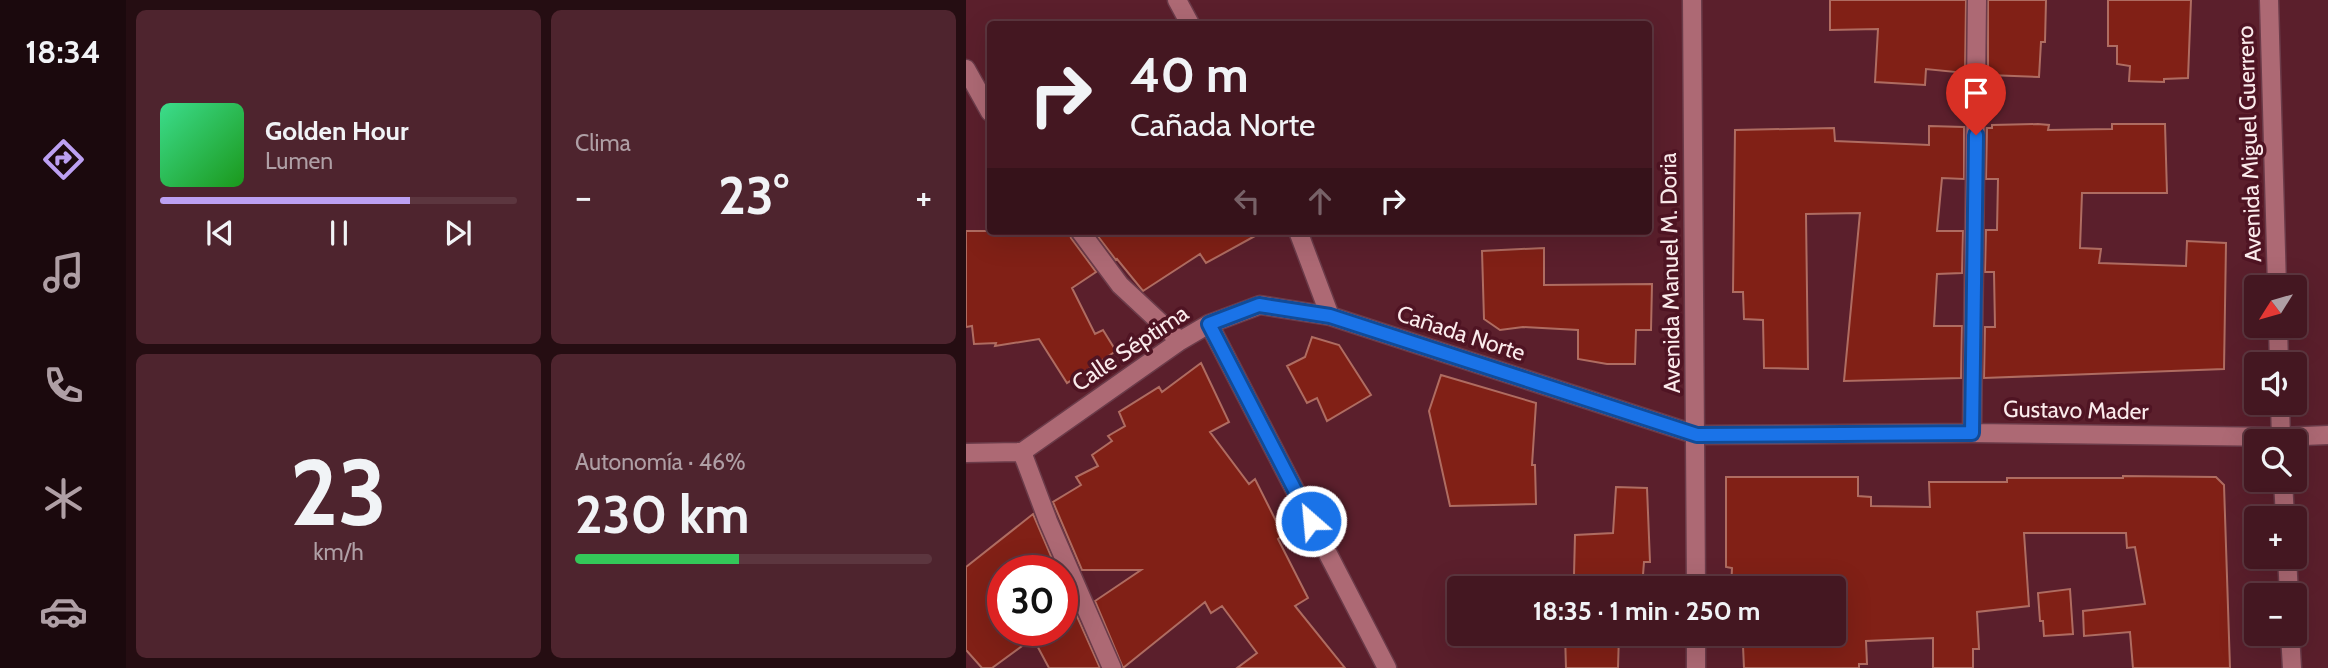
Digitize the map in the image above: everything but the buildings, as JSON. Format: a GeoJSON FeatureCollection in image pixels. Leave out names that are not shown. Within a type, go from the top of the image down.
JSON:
{"type":"FeatureCollection","features":[{"type":"Feature","properties":{"kind":"street"},"geometry":{"type":"LineString","coordinates":[[1177,0],[1188,21]]}},
{"type":"Feature","properties":{"kind":"street","name":"Avenida Manuel M. Doria"},"geometry":{"type":"LineString","coordinates":[[1692,0],[1696,576]]}},
{"type":"Feature","properties":{"kind":"street"},"geometry":{"type":"LineString","coordinates":[[1972,433],[1977,0]]}},
{"type":"Feature","properties":{"kind":"street","name":"Avenida Miguel Guerrero"},"geometry":{"type":"LineString","coordinates":[[2269,0],[2277,275]]}},
{"type":"Feature","properties":{"kind":"street"},"geometry":{"type":"LineString","coordinates":[[966,69],[987,107]]}},
{"type":"Feature","properties":{"kind":"street"},"geometry":{"type":"LineString","coordinates":[[1083,235],[1121,285],[1180,341]]}},
{"type":"Feature","properties":{"kind":"street"},"geometry":{"type":"LineString","coordinates":[[1300,235],[1330,316]]}},
{"type":"Feature","properties":{"kind":"street","name":"Cañada Norte"},"geometry":{"type":"LineString","coordinates":[[1209,324],[1259,305],[1330,316],[1697,435]]}},
{"type":"Feature","properties":{"kind":"street","name":"Calle Séptima"},"geometry":{"type":"LineString","coordinates":[[1022,452],[1180,341],[1209,324],[1387,668]]}},
{"type":"Feature","properties":{"kind":"street","name":"Gustavo Mader"},"geometry":{"type":"LineString","coordinates":[[1697,435],[1972,433],[2244,438]]}},
{"type":"Feature","properties":{"kind":"street","name":"Gustavo Mader"},"geometry":{"type":"LineString","coordinates":[[2307,437],[2328,435]]}},
{"type":"Feature","properties":{"kind":"street"},"geometry":{"type":"LineString","coordinates":[[966,453],[1022,452],[1048,521],[1112,668]]}},
{"type":"Feature","properties":{"kind":"street"},"geometry":{"type":"LineString","coordinates":[[1696,646],[1696,668]]}},
{"type":"Feature","properties":{"kind":"street"},"geometry":{"type":"LineString","coordinates":[[2291,646],[2292,668]]}},
{"type":"Feature","properties":{"kind":"route"},"geometry":{"type":"LineString","coordinates":[[1311,521],[1209,324],[1259,305],[1330,316],[1697,435],[1972,433],[1976,135]]}}]}
